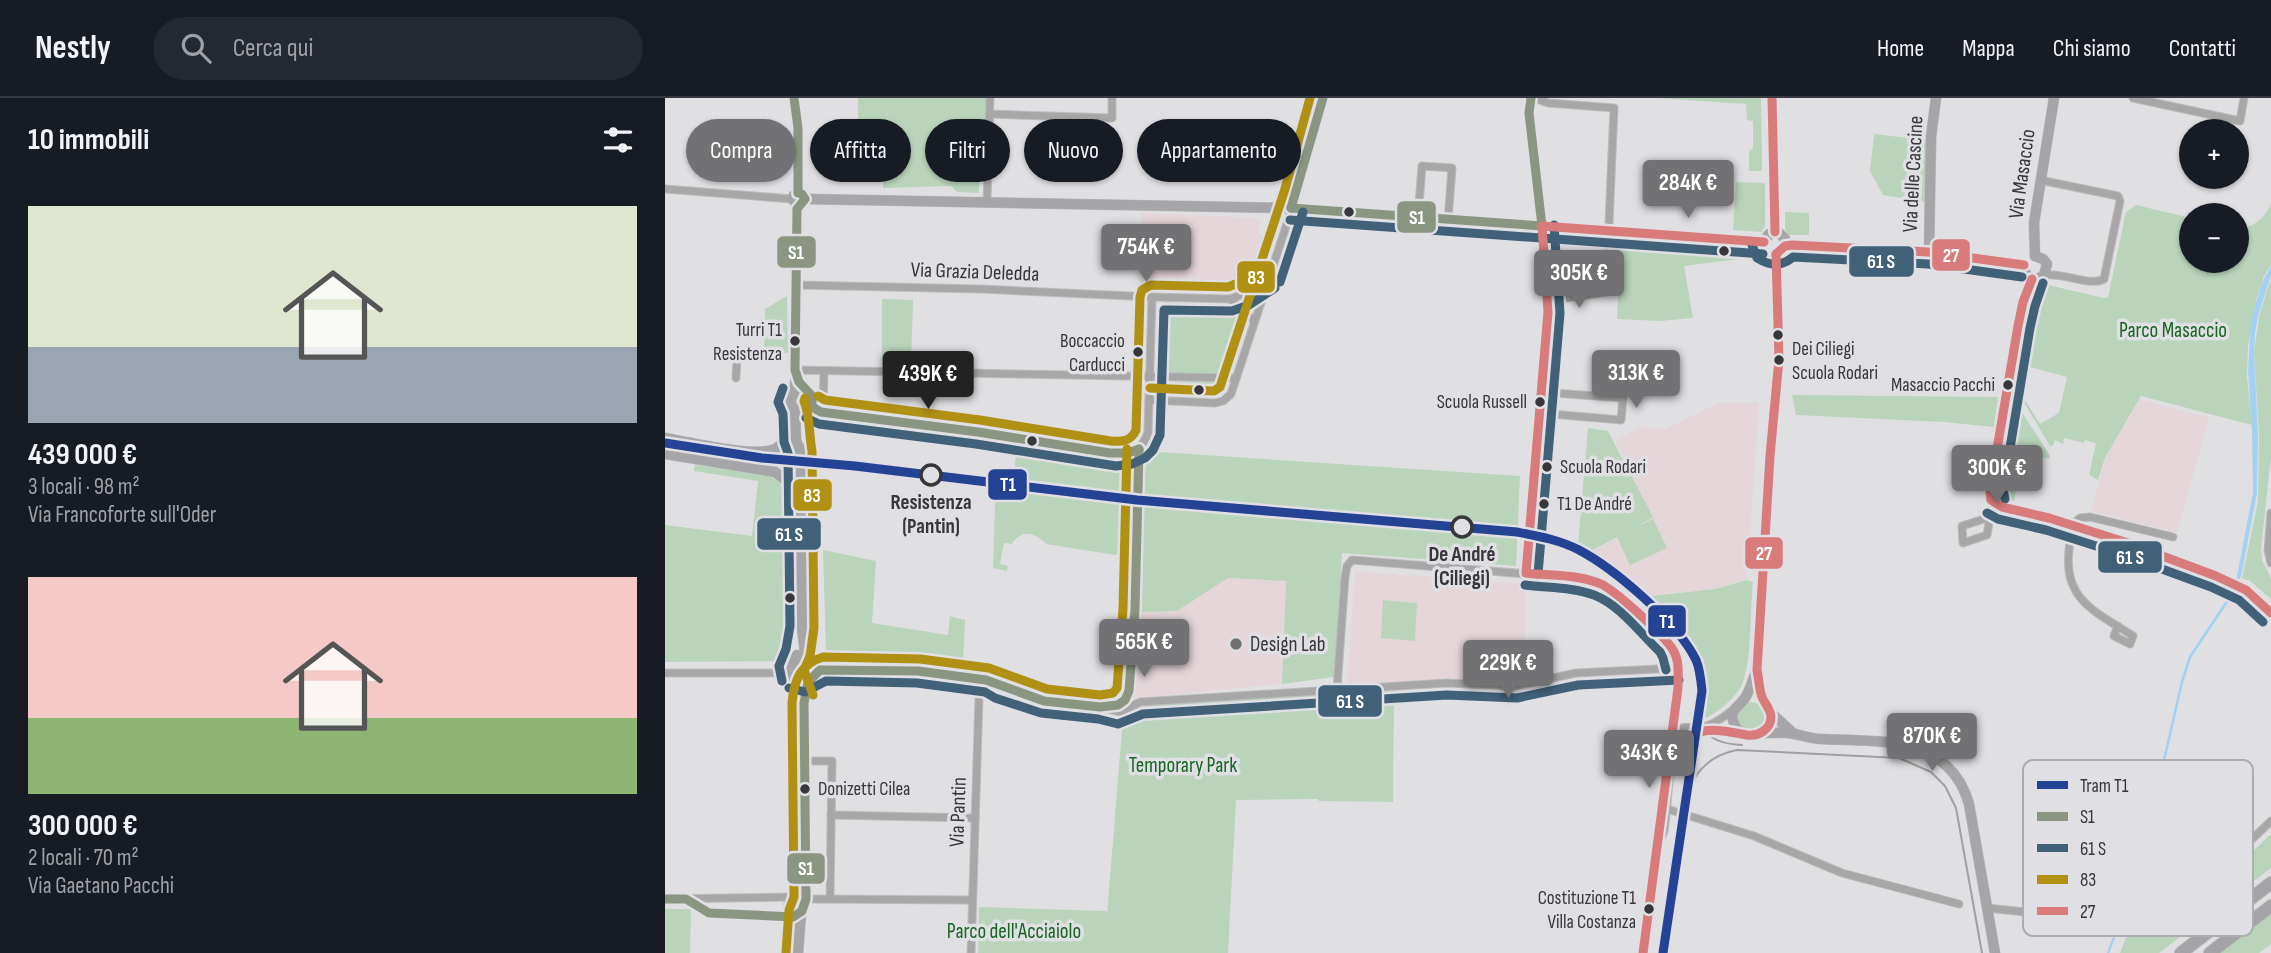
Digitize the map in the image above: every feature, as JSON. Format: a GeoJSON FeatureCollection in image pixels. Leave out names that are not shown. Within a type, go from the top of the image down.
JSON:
{"type":"FeatureCollection","features":[{"type":"Feature","properties":{"kind":"highway"},"geometry":{"type":"LineString","coordinates":[[2253,897],[2271,883]]}},
{"type":"Feature","properties":{"kind":"highway"},"geometry":{"type":"LineString","coordinates":[[2253,920],[2271,906]]}},
{"type":"Feature","properties":{"kind":"highway"},"geometry":{"type":"LineString","coordinates":[[2181,953],[2203,936]]}},
{"type":"Feature","properties":{"kind":"highway"},"geometry":{"type":"LineString","coordinates":[[2210,953],[2232,936]]}},
{"type":"Feature","properties":{"kind":"street"},"geometry":{"type":"LineString","coordinates":[[794,98],[798,128],[796,374],[799,391],[790,402],[801,411],[978,432],[1110,453],[1128,453],[1144,444],[1148,432],[1152,297]]}},
{"type":"Feature","properties":{"kind":"street"},"geometry":{"type":"LineString","coordinates":[[987,203],[990,98]]}},
{"type":"Feature","properties":{"kind":"street"},"geometry":{"type":"LineString","coordinates":[[989,114],[1112,118],[1112,98]]}},
{"type":"Feature","properties":{"kind":"street"},"geometry":{"type":"LineString","coordinates":[[1149,400],[1218,403],[1231,394],[1323,98]]}},
{"type":"Feature","properties":{"kind":"street"},"geometry":{"type":"LineString","coordinates":[[1526,573],[1548,312],[1547,302],[1542,226],[1529,113],[1533,98],[1548,103],[1614,108],[1606,292],[1547,302]]}},
{"type":"Feature","properties":{"kind":"street"},"geometry":{"type":"LineString","coordinates":[[1773,98],[1775,232]]}},
{"type":"Feature","properties":{"kind":"street","name":"Via delle Cascine"},"geometry":{"type":"LineString","coordinates":[[1929,251],[1931,137],[1936,98]]}},
{"type":"Feature","properties":{"kind":"street","name":"Via Masaccio"},"geometry":{"type":"LineString","coordinates":[[2044,275],[2047,264],[2035,256],[2033,234],[2054,98]]}},
{"type":"Feature","properties":{"kind":"street"},"geometry":{"type":"LineString","coordinates":[[2133,98],[2240,121],[2244,98]]}},
{"type":"Feature","properties":{"kind":"street"},"geometry":{"type":"LineString","coordinates":[[1418,218],[1422,166],[1452,167],[1448,220]]}},
{"type":"Feature","properties":{"kind":"street"},"geometry":{"type":"LineString","coordinates":[[2035,256],[2029,258],[2024,265],[2026,274],[2032,279],[2057,274],[2096,282],[2104,279],[2107,275],[2120,201],[2119,196],[2040,180]]}},
{"type":"Feature","properties":{"kind":"street"},"geometry":{"type":"LineString","coordinates":[[665,190],[798,199],[1291,208],[1764,242]]}},
{"type":"Feature","properties":{"kind":"street"},"geometry":{"type":"LineString","coordinates":[[1764,242],[1769,234],[1775,232],[1783,236],[1785,246]]}},
{"type":"Feature","properties":{"kind":"street"},"geometry":{"type":"LineString","coordinates":[[1764,242],[1768,251],[1776,254]]}},
{"type":"Feature","properties":{"kind":"street"},"geometry":{"type":"LineString","coordinates":[[1776,254],[1785,246],[1929,251],[2024,265]]}},
{"type":"Feature","properties":{"kind":"street"},"geometry":{"type":"LineString","coordinates":[[1776,254],[1779,359],[1770,456],[1757,670],[1763,701],[1770,712],[1794,734]]}},
{"type":"Feature","properties":{"kind":"street"},"geometry":{"type":"LineString","coordinates":[[1254,321],[1230,299],[1244,294],[1268,278]]}},
{"type":"Feature","properties":{"kind":"street"},"geometry":{"type":"LineString","coordinates":[[1990,517],[1962,526],[1962,543],[1987,535],[1993,502],[1990,490],[2011,363],[2023,302],[2032,279]]}},
{"type":"Feature","properties":{"kind":"street","name":"Via Grazia Deledda"},"geometry":{"type":"LineString","coordinates":[[796,285],[1230,299]]}},
{"type":"Feature","properties":{"kind":"street"},"geometry":{"type":"LineString","coordinates":[[736,378],[737,357],[754,357]]}},
{"type":"Feature","properties":{"kind":"street"},"geometry":{"type":"LineString","coordinates":[[796,374],[824,371],[1236,378]]}},
{"type":"Feature","properties":{"kind":"street"},"geometry":{"type":"LineString","coordinates":[[823,412],[824,371]]}},
{"type":"Feature","properties":{"kind":"street"},"geometry":{"type":"LineString","coordinates":[[665,438],[766,452],[779,447],[786,440],[812,396],[799,391]]}},
{"type":"Feature","properties":{"kind":"street"},"geometry":{"type":"LineString","coordinates":[[1539,413],[1621,420],[1623,398],[1540,392]]}},
{"type":"Feature","properties":{"kind":"street"},"geometry":{"type":"LineString","coordinates":[[798,952],[796,914],[806,769],[803,761],[804,703],[814,667],[805,653],[802,627],[800,451],[796,440],[801,411]]}},
{"type":"Feature","properties":{"kind":"street"},"geometry":{"type":"LineString","coordinates":[[1100,707],[1118,705],[1125,700],[1129,692],[1135,610],[1139,449]]}},
{"type":"Feature","properties":{"kind":"street"},"geometry":{"type":"LineString","coordinates":[[665,454],[775,472],[787,481],[800,510]]}},
{"type":"Feature","properties":{"kind":"street"},"geometry":{"type":"LineString","coordinates":[[1993,502],[2125,542],[2219,578],[2246,590],[2271,613]]}},
{"type":"Feature","properties":{"kind":"street"},"geometry":{"type":"LineString","coordinates":[[2271,513],[2268,551],[2271,564]]}},
{"type":"Feature","properties":{"kind":"street"},"geometry":{"type":"LineString","coordinates":[[2118,626],[2083,602],[2073,589],[2069,566],[2073,526],[2080,518],[2090,517],[2173,537]]}},
{"type":"Feature","properties":{"kind":"street"},"geometry":{"type":"LineString","coordinates":[[1337,688],[1345,580],[1350,561],[1354,559],[1588,580],[1610,589],[1636,611],[1669,644],[1675,653],[1678,668],[1659,842],[1643,953]]}},
{"type":"Feature","properties":{"kind":"street"},"geometry":{"type":"LineString","coordinates":[[802,627],[796,660],[791,670],[804,703]]}},
{"type":"Feature","properties":{"kind":"street"},"geometry":{"type":"LineString","coordinates":[[796,660],[809,659]]}},
{"type":"Feature","properties":{"kind":"street"},"geometry":{"type":"LineString","coordinates":[[665,673],[779,673],[802,681],[824,668],[903,671],[981,679],[1044,701],[1120,712],[1140,702],[1447,683],[1516,685],[1576,673],[1678,668]]}},
{"type":"Feature","properties":{"kind":"street"},"geometry":{"type":"LineString","coordinates":[[1669,738],[1676,729],[1708,726],[1734,709],[1745,698],[1757,670]]}},
{"type":"Feature","properties":{"kind":"street","name":"Via Pantin"},"geometry":{"type":"LineString","coordinates":[[971,953],[979,697],[985,689],[999,686]]}},
{"type":"Feature","properties":{"kind":"street"},"geometry":{"type":"LineString","coordinates":[[1745,698],[1753,697],[1763,701]]}},
{"type":"Feature","properties":{"kind":"street"},"geometry":{"type":"LineString","coordinates":[[1676,703],[1678,716],[1688,727]]}},
{"type":"Feature","properties":{"kind":"street"},"geometry":{"type":"LineString","coordinates":[[1734,709],[1733,722],[1741,732]]}},
{"type":"Feature","properties":{"kind":"street"},"geometry":{"type":"LineString","coordinates":[[1762,733],[1769,724],[1770,712]]}},
{"type":"Feature","properties":{"kind":"street"},"geometry":{"type":"LineString","coordinates":[[1659,842],[1664,831],[1673,759],[1679,745],[1694,734],[1716,730],[1741,732],[1752,736],[1762,733],[1794,734],[1813,739],[1907,745],[1926,751],[1943,762],[1957,777],[1967,797],[1995,953]]}},
{"type":"Feature","properties":{"kind":"street"},"geometry":{"type":"LineString","coordinates":[[803,761],[832,761],[829,898]]}},
{"type":"Feature","properties":{"kind":"street"},"geometry":{"type":"LineString","coordinates":[[1667,809],[1754,836],[1842,873],[1959,904]]}},
{"type":"Feature","properties":{"kind":"street"},"geometry":{"type":"LineString","coordinates":[[831,815],[975,818]]}},
{"type":"Feature","properties":{"kind":"street"},"geometry":{"type":"LineString","coordinates":[[2253,838],[2271,821]]}},
{"type":"Feature","properties":{"kind":"street"},"geometry":{"type":"LineString","coordinates":[[796,914],[787,906],[799,896]]}},
{"type":"Feature","properties":{"kind":"street"},"geometry":{"type":"LineString","coordinates":[[665,899],[799,896],[972,900]]}},
{"type":"Feature","properties":{"kind":"street"},"geometry":{"type":"LineString","coordinates":[[697,905],[705,897]]}},
{"type":"Feature","properties":{"kind":"street"},"geometry":{"type":"LineString","coordinates":[[686,899],[709,913],[796,914]]}},
{"type":"Feature","properties":{"kind":"street"},"geometry":{"type":"LineString","coordinates":[[1987,908],[2023,912]]}},
{"type":"Feature","properties":{"kind":"shaded area"},"geometry":{"type":"Polygon","coordinates":[[[1141,213],[1260,218],[1259,235],[1275,238],[1262,275],[1245,289],[1231,294],[1142,291],[1141,213]]]}},
{"type":"Feature","properties":{"kind":"shaded area"},"geometry":{"type":"Polygon","coordinates":[[[2140,399],[2209,418],[2177,533],[2091,511],[2105,460],[2140,399]]]}},
{"type":"Feature","properties":{"kind":"shaded area"},"geometry":{"type":"Polygon","coordinates":[[[1719,403],[1759,403],[1747,579],[1715,589],[1641,596],[1591,552],[1652,517],[1615,440],[1640,427],[1665,429],[1719,403]]]}},
{"type":"Feature","properties":{"kind":"shaded area"},"geometry":{"type":"Polygon","coordinates":[[[1355,571],[1526,584],[1524,673],[1518,683],[1457,680],[1347,685],[1355,571]]]}},
{"type":"Feature","properties":{"kind":"shaded area"},"geometry":{"type":"Polygon","coordinates":[[[1228,578],[1286,581],[1282,684],[1133,698],[1140,612],[1177,611],[1228,578]]]}},
{"type":"Feature","properties":{"kind":"green space"},"geometry":{"type":"Polygon","coordinates":[[[858,98],[987,98],[987,119],[925,119],[925,182],[979,182],[979,193],[957,192],[951,186],[883,188],[883,182],[911,182],[911,119],[858,119],[858,98]]]}},
{"type":"Feature","properties":{"kind":"green space"},"geometry":{"type":"Polygon","coordinates":[[[1657,98],[1761,98],[1762,171],[1749,171],[1749,152],[1753,148],[1753,121],[1747,120],[1746,104],[1657,98]]]}},
{"type":"Feature","properties":{"kind":"green space"},"geometry":{"type":"Polygon","coordinates":[[[1874,134],[1926,140],[1926,202],[1883,195],[1870,171],[1874,134]]]}},
{"type":"Feature","properties":{"kind":"green space"},"geometry":{"type":"Polygon","coordinates":[[[1736,182],[1765,183],[1765,227],[1761,232],[1733,230],[1736,182]]]}},
{"type":"Feature","properties":{"kind":"green space","name":"Parco Masaccio"},"geometry":{"type":"Polygon","coordinates":[[[2271,203],[2271,265],[2264,276],[2257,298],[2248,346],[2247,377],[2252,425],[2141,396],[2105,458],[2098,480],[2089,475],[2096,443],[2064,438],[2063,444],[2055,440],[2053,446],[2050,446],[2019,394],[2022,390],[2021,394],[2040,424],[2059,413],[2067,377],[2027,366],[2038,293],[2048,285],[2108,297],[2126,212],[2136,205],[2179,215],[2179,273],[2249,273],[2249,226],[2266,213],[2271,203]]]}},
{"type":"Feature","properties":{"kind":"green space"},"geometry":{"type":"Polygon","coordinates":[[[1785,212],[1809,213],[1809,235],[1788,235],[1785,230],[1785,212]]]}},
{"type":"Feature","properties":{"kind":"green space"},"geometry":{"type":"Polygon","coordinates":[[[1620,240],[1753,249],[1762,256],[1684,266],[1693,318],[1660,321],[1617,319],[1620,240]]]}},
{"type":"Feature","properties":{"kind":"green space"},"geometry":{"type":"Polygon","coordinates":[[[2271,278],[2271,457],[2261,549],[2262,560],[2271,578],[2271,599],[2250,581],[2242,578],[2258,501],[2259,436],[2254,352],[2259,316],[2271,278]]]}},
{"type":"Feature","properties":{"kind":"green space"},"geometry":{"type":"Polygon","coordinates":[[[787,296],[788,353],[764,353],[765,309],[787,296]]]}},
{"type":"Feature","properties":{"kind":"green space"},"geometry":{"type":"Polygon","coordinates":[[[882,299],[913,300],[911,365],[882,365],[882,299]]]}},
{"type":"Feature","properties":{"kind":"green space"},"geometry":{"type":"Polygon","coordinates":[[[1164,302],[1230,306],[1239,312],[1248,322],[1229,374],[1159,373],[1164,302]]]}},
{"type":"Feature","properties":{"kind":"green space"},"geometry":{"type":"Polygon","coordinates":[[[1156,382],[1229,382],[1225,390],[1155,390],[1156,382]]]}},
{"type":"Feature","properties":{"kind":"green space"},"geometry":{"type":"Polygon","coordinates":[[[1792,395],[1998,397],[1994,427],[1796,415],[1792,395]]]}},
{"type":"Feature","properties":{"kind":"green space"},"geometry":{"type":"Polygon","coordinates":[[[2020,409],[2050,456],[2049,459],[2013,451],[2020,409]]]}},
{"type":"Feature","properties":{"kind":"green space"},"geometry":{"type":"Polygon","coordinates":[[[1588,428],[1608,431],[1653,517],[1634,528],[1653,519],[1667,548],[1630,565],[1617,537],[1589,552],[1578,546],[1588,428]]]}},
{"type":"Feature","properties":{"kind":"green space"},"geometry":{"type":"Polygon","coordinates":[[[1144,451],[1520,476],[1516,566],[1342,553],[1334,677],[1282,684],[1286,581],[1228,578],[1177,611],[1140,612],[1144,451]]]}},
{"type":"Feature","properties":{"kind":"green space"},"geometry":{"type":"Polygon","coordinates":[[[2007,451],[2024,455],[2014,501],[2000,497],[2007,451]]]}},
{"type":"Feature","properties":{"kind":"green space"},"geometry":{"type":"Polygon","coordinates":[[[1016,452],[1132,468],[1131,544],[1115,555],[1046,544],[1033,535],[1024,534],[1012,544],[1004,543],[1000,564],[1008,566],[1007,571],[993,568],[996,476],[1014,477],[1016,452]]]}},
{"type":"Feature","properties":{"kind":"green space"},"geometry":{"type":"Polygon","coordinates":[[[695,465],[769,476],[787,492],[790,655],[786,661],[665,662],[665,525],[752,536],[758,481],[694,471],[695,465]]]}},
{"type":"Feature","properties":{"kind":"green space"},"geometry":{"type":"Polygon","coordinates":[[[823,550],[876,561],[872,623],[948,635],[950,616],[965,620],[963,663],[826,652],[823,550]]]}},
{"type":"Feature","properties":{"kind":"green space"},"geometry":{"type":"Polygon","coordinates":[[[1747,580],[1753,582],[1749,649],[1742,685],[1725,705],[1702,719],[1706,676],[1699,652],[1672,622],[1642,597],[1715,589],[1747,580]]]}},
{"type":"Feature","properties":{"kind":"green space"},"geometry":{"type":"Polygon","coordinates":[[[1383,600],[1417,603],[1415,641],[1381,638],[1383,600]]]}},
{"type":"Feature","properties":{"kind":"green space","name":"Temporary Park"},"geometry":{"type":"Polygon","coordinates":[[[1394,688],[1393,802],[1236,800],[1228,953],[978,953],[979,907],[1106,911],[1107,915],[1123,717],[1131,716],[1137,705],[1394,688]]]}},
{"type":"Feature","properties":{"kind":"green space"},"geometry":{"type":"Polygon","coordinates":[[[1751,702],[1761,706],[1765,716],[1761,726],[1751,730],[1741,726],[1737,716],[1741,706],[1751,702]]]}},
{"type":"Feature","properties":{"kind":"green space"},"geometry":{"type":"Polygon","coordinates":[[[2271,834],[2271,868],[2253,882],[2253,851],[2271,834]]]}},
{"type":"Feature","properties":{"kind":"green space"},"geometry":{"type":"Polygon","coordinates":[[[2271,906],[2271,944],[2259,953],[2210,953],[2232,936],[2253,936],[2253,920],[2271,906]]]}},
{"type":"Feature","properties":{"kind":"green space"},"geometry":{"type":"Polygon","coordinates":[[[665,909],[691,909],[690,953],[665,953],[665,909]]]}},
{"type":"Feature","properties":{"kind":"green space"},"geometry":{"type":"Polygon","coordinates":[[[2126,936],[2181,936],[2159,953],[2120,953],[2126,936]]]}},
{"type":"Feature","properties":{"kind":"water"},"geometry":{"type":"Polygon","coordinates":[[[2271,266],[2255,334],[2257,493],[2241,577],[2237,576],[2253,493],[2248,371],[2251,321],[2262,283],[2271,266]]]}},
{"type":"Feature","properties":{"kind":"waterway"},"geometry":{"type":"LineString","coordinates":[[2164,760],[2190,657],[2230,597],[2240,574]]}},
{"type":"Feature","properties":{"kind":"waterway"},"geometry":{"type":"LineString","coordinates":[[2108,953],[2115,936]]}},
{"type":"Feature","properties":{"kind":"tram line","name":"T1"},"geometry":{"type":"LineString","coordinates":[[665,443],[762,458],[855,466],[1137,500],[1517,532],[1557,541],[1579,550],[1627,583],[1661,614],[1687,645],[1699,671],[1702,691],[1663,953]]}},
{"type":"Feature","properties":{"kind":"tram line"},"geometry":{"type":"LineString","coordinates":[[1698,709],[1702,726],[1711,737],[1725,743],[1742,745]]}},
{"type":"Feature","properties":{"kind":"tram line"},"geometry":{"type":"LineString","coordinates":[[1686,797],[1704,766],[1727,752],[1737,750],[1899,758],[1931,772],[1945,786],[1956,808],[1982,953]]}},
{"type":"Feature","properties":{"kind":"transit line","name":"S1"},"geometry":{"type":"LineString","coordinates":[[794,98],[798,128],[798,193],[805,199],[797,209],[795,370],[799,382],[812,396],[812,407]]}},
{"type":"Feature","properties":{"kind":"transit line","name":"83"},"geometry":{"type":"LineString","coordinates":[[1150,388],[1214,391],[1220,387],[1285,189],[1310,98]]}},
{"type":"Feature","properties":{"kind":"transit line","name":"S1"},"geometry":{"type":"LineString","coordinates":[[1291,208],[1323,98]]}},
{"type":"Feature","properties":{"kind":"transit line","name":"S1"},"geometry":{"type":"LineString","coordinates":[[1531,98],[1529,113],[1542,226]]}},
{"type":"Feature","properties":{"kind":"transit line","name":"27"},"geometry":{"type":"LineString","coordinates":[[1772,98],[1775,232]]}},
{"type":"Feature","properties":{"kind":"transit line","name":"S1"},"geometry":{"type":"LineString","coordinates":[[1291,208],[1542,226]]}},
{"type":"Feature","properties":{"kind":"transit line"},"geometry":{"type":"LineString","coordinates":[[1280,282],[1303,212]]}},
{"type":"Feature","properties":{"kind":"transit line"},"geometry":{"type":"LineString","coordinates":[[1290,220],[1763,254]]}},
{"type":"Feature","properties":{"kind":"transit line"},"geometry":{"type":"LineString","coordinates":[[1538,574],[1560,313],[1554,225]]}},
{"type":"Feature","properties":{"kind":"transit line","name":"27"},"geometry":{"type":"LineString","coordinates":[[1643,953],[1678,688],[1678,664],[1673,650],[1660,635],[1608,588],[1574,577],[1526,573],[1548,312],[1542,226],[1764,242]]}},
{"type":"Feature","properties":{"kind":"transit line"},"geometry":{"type":"LineString","coordinates":[[1752,245],[1757,258],[1771,264],[1780,264],[1793,257],[1928,264],[2022,277]]}},
{"type":"Feature","properties":{"kind":"transit line","name":"27"},"geometry":{"type":"LineString","coordinates":[[1776,254],[1785,246],[1792,245],[1929,252],[2024,265]]}},
{"type":"Feature","properties":{"kind":"transit line","name":"27"},"geometry":{"type":"LineString","coordinates":[[1671,771],[1682,744],[1699,732],[1709,730],[1755,735],[1766,728],[1771,717],[1761,694],[1757,670],[1770,456],[1779,359],[1776,254]]}},
{"type":"Feature","properties":{"kind":"transit line","name":"83"},"geometry":{"type":"LineString","coordinates":[[818,396],[825,400],[980,420],[1111,441],[1126,440],[1136,430],[1142,290],[1151,285],[1228,287],[1261,268]]}},
{"type":"Feature","properties":{"kind":"transit line","name":"27"},"geometry":{"type":"LineString","coordinates":[[2032,279],[2018,326],[1990,490],[1991,500],[2002,507],[2049,518],[2125,542],[2216,576],[2246,590],[2271,613]]}},
{"type":"Feature","properties":{"kind":"transit line"},"geometry":{"type":"LineString","coordinates":[[2005,499],[2003,490],[2030,328],[2043,283]]}},
{"type":"Feature","properties":{"kind":"transit line"},"geometry":{"type":"LineString","coordinates":[[806,418],[819,424],[976,444],[1116,466],[1132,464],[1145,458],[1153,450],[1160,435],[1164,310],[1232,311],[1249,305],[1275,288]]}},
{"type":"Feature","properties":{"kind":"transit line"},"geometry":{"type":"LineString","coordinates":[[782,681],[779,666],[786,649],[790,626],[788,453],[784,442],[783,414],[778,402],[783,388]]}},
{"type":"Feature","properties":{"kind":"transit line","name":"83"},"geometry":{"type":"LineString","coordinates":[[805,398],[812,451],[814,628],[810,656],[804,670],[813,695]]}},
{"type":"Feature","properties":{"kind":"transit line","name":"S1"},"geometry":{"type":"LineString","coordinates":[[812,407],[821,412],[978,432],[1110,453],[1128,453],[1139,449]]}},
{"type":"Feature","properties":{"kind":"transit line","name":"83"},"geometry":{"type":"LineString","coordinates":[[786,952],[789,910],[794,897],[792,703],[800,674],[809,664],[823,657],[920,659],[989,668],[1047,689],[1100,695],[1113,693],[1117,688],[1123,609],[1127,449]]}},
{"type":"Feature","properties":{"kind":"transit line","name":"S1"},"geometry":{"type":"LineString","coordinates":[[665,899],[686,899],[709,913],[793,917],[802,911],[806,899],[804,703],[808,682],[820,670],[918,671],[986,680],[1044,701],[1100,707],[1118,705],[1125,700],[1129,691],[1135,610],[1139,449]]}},
{"type":"Feature","properties":{"kind":"transit line"},"geometry":{"type":"LineString","coordinates":[[1987,513],[1998,519],[2046,530],[2121,554],[2211,587],[2239,600],[2263,622]]}},
{"type":"Feature","properties":{"kind":"transit line"},"geometry":{"type":"LineString","coordinates":[[1525,585],[1577,590],[1594,595],[1612,605],[1660,652],[1666,670]]}},
{"type":"Feature","properties":{"kind":"transit line"},"geometry":{"type":"LineString","coordinates":[[789,688],[805,692],[826,681],[917,683],[985,692],[995,698],[1041,713],[1098,719],[1118,724],[1143,714],[1447,695],[1517,698],[1578,685],[1679,680]]}},
{"type":"Feature","properties":{"kind":"place","name":"Turri T1 Resistenza"},"geometry":{"type":"Point","coordinates":[795,341]}},
{"type":"Feature","properties":{"kind":"place","name":"Boccaccio Carducci"},"geometry":{"type":"Point","coordinates":[1138,352]}},
{"type":"Feature","properties":{"kind":"place","name":"Dei Ciliegi Scuola Rodari"},"geometry":{"type":"Point","coordinates":[1779,360]}},
{"type":"Feature","properties":{"kind":"place","name":"Masaccio Pacchi"},"geometry":{"type":"Point","coordinates":[2008,385]}},
{"type":"Feature","properties":{"kind":"place","name":"Scuola Russell"},"geometry":{"type":"Point","coordinates":[1540,402]}},
{"type":"Feature","properties":{"kind":"place","name":"Scuola Rodari"},"geometry":{"type":"Point","coordinates":[1547,467]}},
{"type":"Feature","properties":{"kind":"place","name":"Resistenza (Pantin)"},"geometry":{"type":"Point","coordinates":[931,475]}},
{"type":"Feature","properties":{"kind":"place","name":"T1 De André"},"geometry":{"type":"Point","coordinates":[1544,504]}},
{"type":"Feature","properties":{"kind":"place","name":"De André (Ciliegi)"},"geometry":{"type":"Point","coordinates":[1462,527]}},
{"type":"Feature","properties":{"kind":"place","name":"Design Lab"},"geometry":{"type":"Point","coordinates":[1236,644]}},
{"type":"Feature","properties":{"kind":"place","name":"Donizetti Cilea"},"geometry":{"type":"Point","coordinates":[805,789]}},
{"type":"Feature","properties":{"kind":"place","name":"Costituzione T1 Villa Costanza"},"geometry":{"type":"Point","coordinates":[1649,909]}},
{"type":"Feature","properties":{"kind":"park label","name":"Parco dell'Acciaiolo"},"geometry":{"type":"Point","coordinates":[1014,931]}}]}
